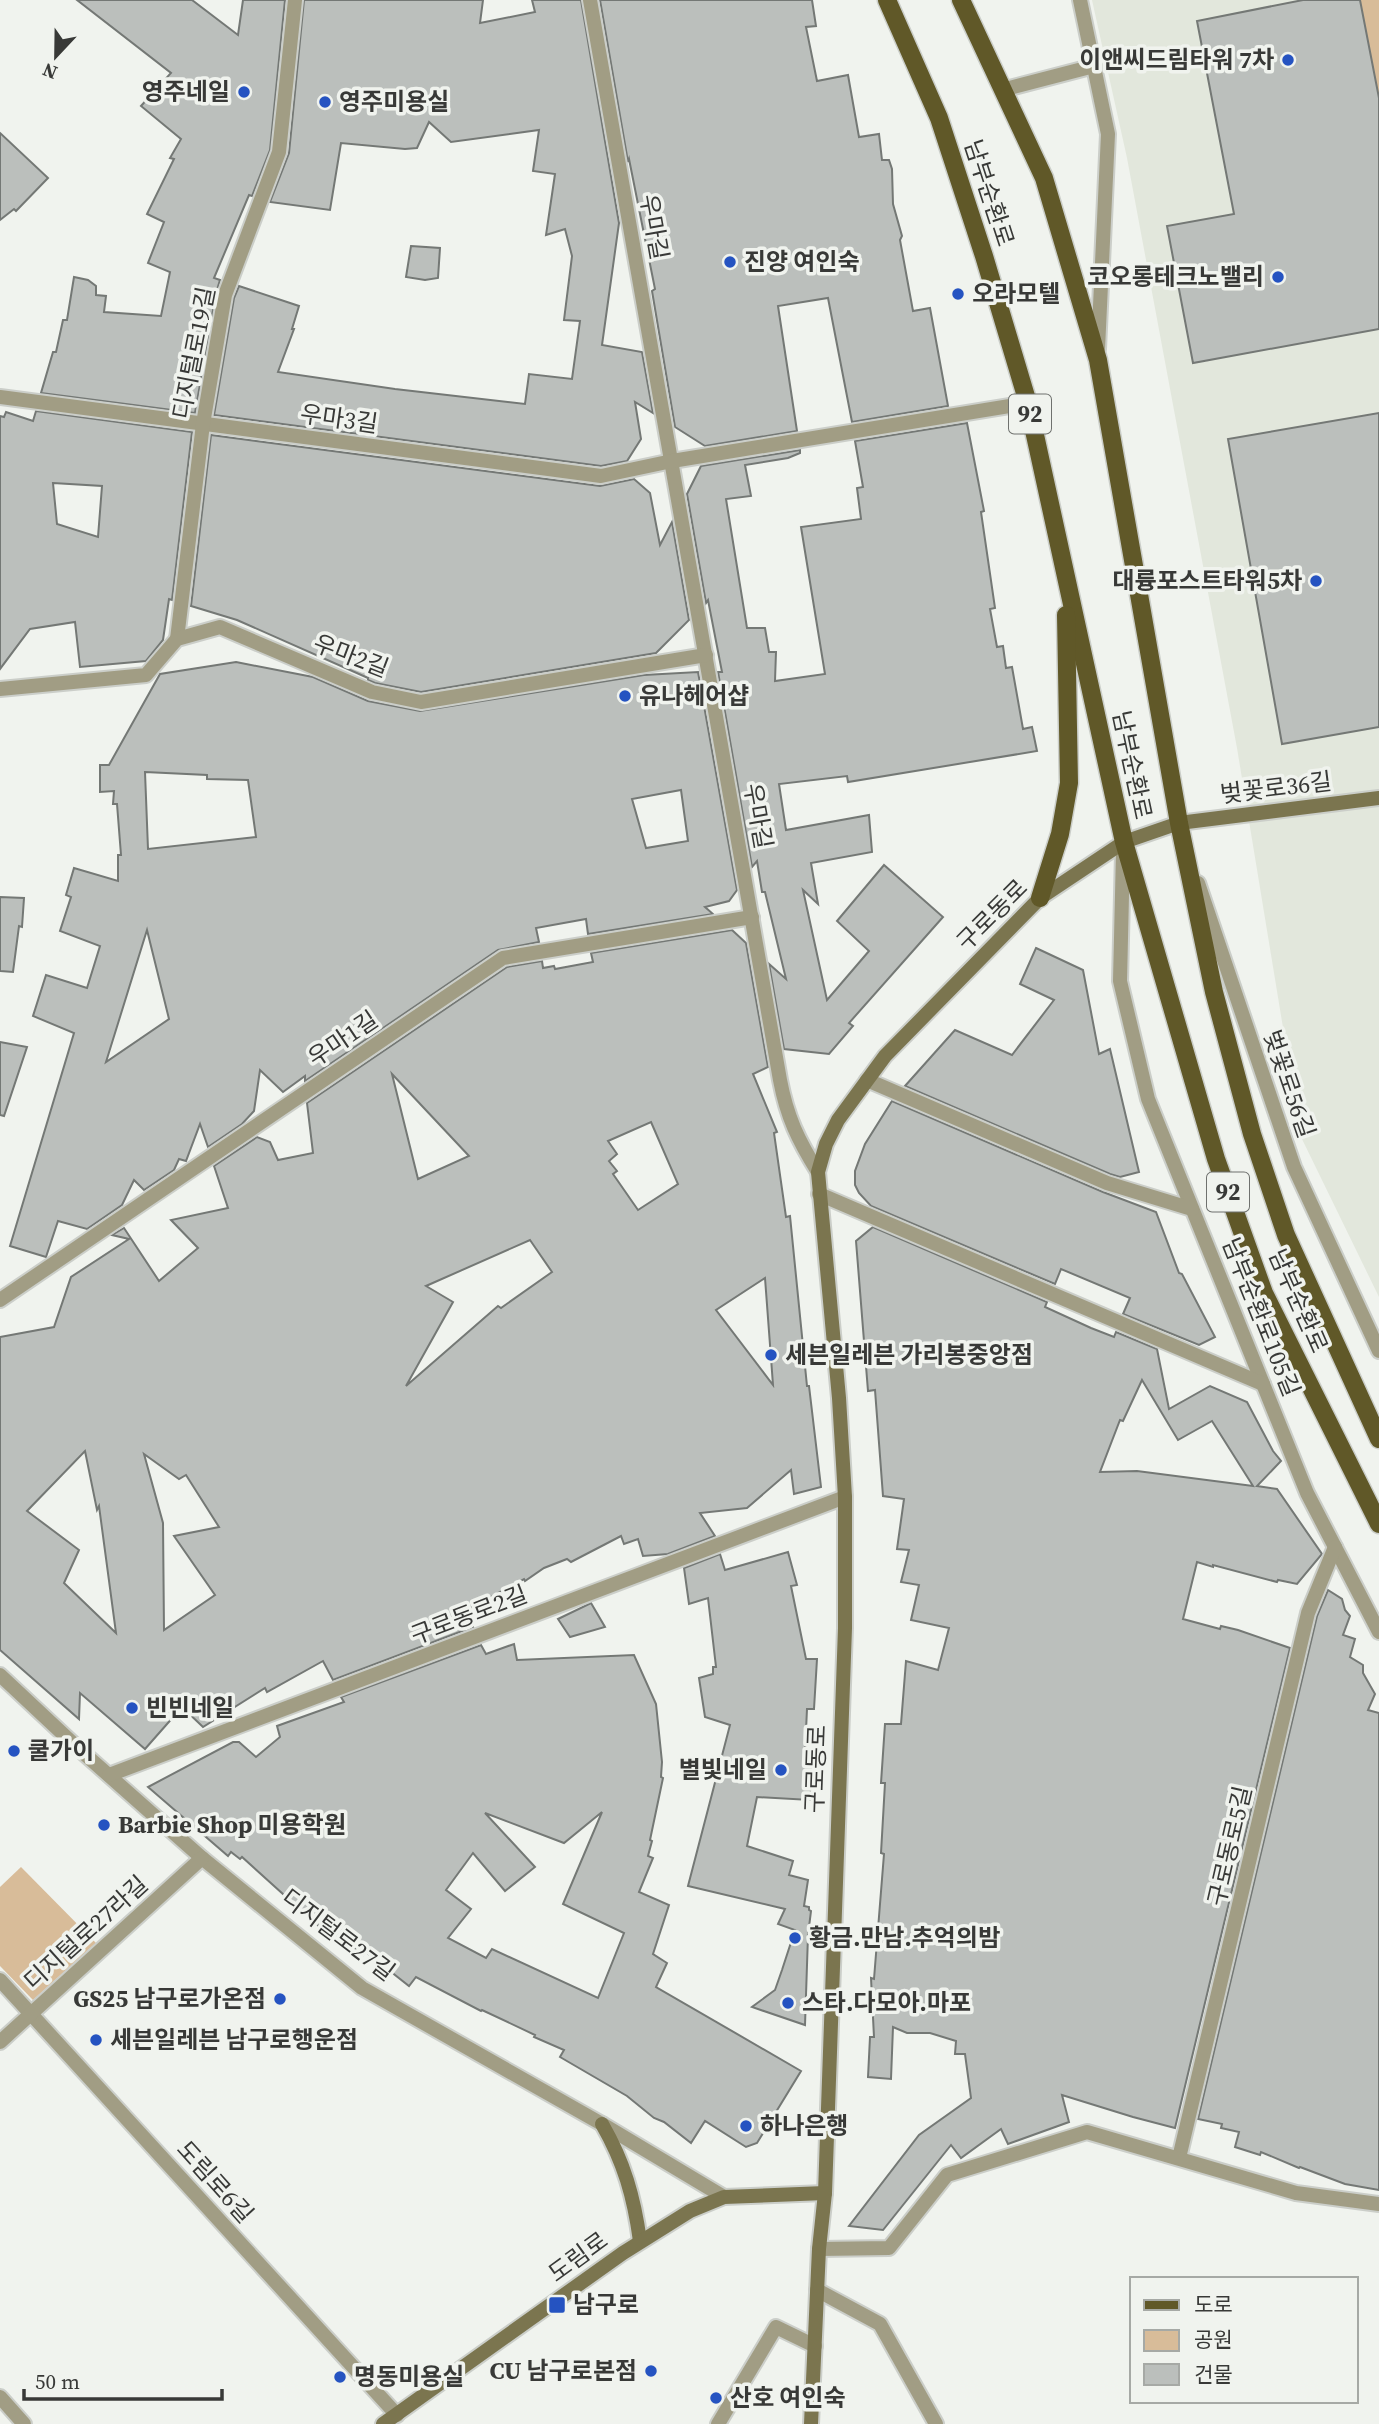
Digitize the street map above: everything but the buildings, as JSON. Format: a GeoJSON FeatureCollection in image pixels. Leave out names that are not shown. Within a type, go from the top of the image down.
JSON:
{"type":"FeatureCollection","features":[{"type":"Feature","properties":{"kind":"main road","name":"남부순환로"},"geometry":{"type":"LineString","coordinates":[[887,0],[939,118],[1028,403],[1124,842],[1216,1159],[1264,1293],[1379,1524]]}},
{"type":"Feature","properties":{"kind":"main road","name":"남부순환로"},"geometry":{"type":"LineString","coordinates":[[961,0],[1044,178],[1098,360],[1179,823],[1214,992],[1252,1134],[1286,1235],[1379,1439]]}},
{"type":"Feature","properties":{"kind":"main road"},"geometry":{"type":"LineString","coordinates":[[1040,898],[1060,834],[1069,783],[1064,569]]}},
{"type":"Feature","properties":{"kind":"main road","name":"벚꽃로36길"},"geometry":{"type":"LineString","coordinates":[[1179,823],[1379,798]]}},
{"type":"Feature","properties":{"kind":"main road","name":"구로동로"},"geometry":{"type":"LineString","coordinates":[[811,2424],[819,2249],[825,2193],[845,1628],[845,1497],[839,1398],[818,1172],[826,1144],[838,1120],[885,1056],[1040,898],[1124,842],[1179,823]]}},
{"type":"Feature","properties":{"kind":"main road"},"geometry":{"type":"LineString","coordinates":[[603,2123],[618,2152],[627,2178],[640,2241]]}},
{"type":"Feature","properties":{"kind":"main road","name":"도림로"},"geometry":{"type":"LineString","coordinates":[[383,2424],[640,2241],[690,2211],[724,2197],[825,2193]]}},
{"type":"Feature","properties":{"kind":"street","name":"디지털로19길"},"geometry":{"type":"LineString","coordinates":[[177,639],[203,424],[225,295],[279,152],[295,0]]}},
{"type":"Feature","properties":{"kind":"street","name":"우마길"},"geometry":{"type":"LineString","coordinates":[[590,0],[786,1111],[799,1143],[818,1172]]}},
{"type":"Feature","properties":{"kind":"street"},"geometry":{"type":"LineString","coordinates":[[1080,0],[1108,134],[1098,360]]}},
{"type":"Feature","properties":{"kind":"street"},"geometry":{"type":"LineString","coordinates":[[1002,90],[1094,66]]}},
{"type":"Feature","properties":{"kind":"street","name":"우마3길"},"geometry":{"type":"LineString","coordinates":[[0,397],[601,476],[672,461]]}},
{"type":"Feature","properties":{"kind":"street"},"geometry":{"type":"LineString","coordinates":[[672,461],[1028,403]]}},
{"type":"Feature","properties":{"kind":"street","name":"우마2길"},"geometry":{"type":"LineString","coordinates":[[177,639],[220,627],[372,692],[421,702],[706,655]]}},
{"type":"Feature","properties":{"kind":"street"},"geometry":{"type":"LineString","coordinates":[[0,689],[146,675],[177,639]]}},
{"type":"Feature","properties":{"kind":"street","name":"벚꽃로56길"},"geometry":{"type":"LineString","coordinates":[[1179,823],[1294,1167],[1379,1352]]}},
{"type":"Feature","properties":{"kind":"street","name":"남부순환로105길"},"geometry":{"type":"LineString","coordinates":[[1124,842],[1120,981],[1148,1099],[1307,1493],[1379,1632]]}},
{"type":"Feature","properties":{"kind":"street","name":"우마1길"},"geometry":{"type":"LineString","coordinates":[[0,1300],[503,958],[752,917]]}},
{"type":"Feature","properties":{"kind":"street"},"geometry":{"type":"LineString","coordinates":[[867,1080],[1107,1183],[1192,1209]]}},
{"type":"Feature","properties":{"kind":"street"},"geometry":{"type":"LineString","coordinates":[[820,1194],[1263,1384]]}},
{"type":"Feature","properties":{"kind":"street","name":"구로동로2길"},"geometry":{"type":"LineString","coordinates":[[109,1775],[845,1497]]}},
{"type":"Feature","properties":{"kind":"street","name":"구로동로5길"},"geometry":{"type":"LineString","coordinates":[[1179,2158],[1308,1613],[1335,1547]]}},
{"type":"Feature","properties":{"kind":"street","name":"디지털로27길"},"geometry":{"type":"LineString","coordinates":[[0,1675],[202,1858],[362,1988],[603,2123],[724,2197]]}},
{"type":"Feature","properties":{"kind":"street","name":"디지털로27라길"},"geometry":{"type":"LineString","coordinates":[[0,2042],[202,1858]]}},
{"type":"Feature","properties":{"kind":"street","name":"도림로6길"},"geometry":{"type":"LineString","coordinates":[[0,1980],[397,2415]]}},
{"type":"Feature","properties":{"kind":"street"},"geometry":{"type":"LineString","coordinates":[[819,2249],[889,2248],[947,2175],[1087,2132],[1296,2193],[1379,2204]]}},
{"type":"Feature","properties":{"kind":"street"},"geometry":{"type":"LineString","coordinates":[[817,2290],[880,2324],[936,2424]]}},
{"type":"Feature","properties":{"kind":"street"},"geometry":{"type":"LineString","coordinates":[[718,2424],[776,2328],[816,2346]]}},
{"type":"Feature","properties":{"kind":"street"},"geometry":{"type":"LineString","coordinates":[[0,2397],[24,2424]]}},
{"type":"Feature","properties":{"kind":"shaded area"},"geometry":{"type":"Polygon","coordinates":[[[1092,0],[1379,0],[1379,1297],[1301,1137],[1237,748],[1127,158],[1092,0]]]}},
{"type":"Feature","properties":{"kind":"green space"},"geometry":{"type":"Polygon","coordinates":[[[1360,0],[1379,0],[1379,98],[1360,0]]]}},
{"type":"Feature","properties":{"kind":"green space"},"geometry":{"type":"Polygon","coordinates":[[[21,1867],[96,1943],[33,2000],[0,1966],[0,1887],[21,1867]]]}},
{"type":"Feature","properties":{"kind":"place","name":"이앤씨드림타워 7차"},"geometry":{"type":"Point","coordinates":[1288,60]}},
{"type":"Feature","properties":{"kind":"place","name":"영주네일"},"geometry":{"type":"Point","coordinates":[244,92]}},
{"type":"Feature","properties":{"kind":"place","name":"영주미용실"},"geometry":{"type":"Point","coordinates":[325,102]}},
{"type":"Feature","properties":{"kind":"place","name":"진양 여인숙"},"geometry":{"type":"Point","coordinates":[730,262]}},
{"type":"Feature","properties":{"kind":"place","name":"코오롱테크노밸리"},"geometry":{"type":"Point","coordinates":[1278,277]}},
{"type":"Feature","properties":{"kind":"place","name":"오라모텔"},"geometry":{"type":"Point","coordinates":[958,294]}},
{"type":"Feature","properties":{"kind":"place","name":"대륭포스트타워5차"},"geometry":{"type":"Point","coordinates":[1316,581]}},
{"type":"Feature","properties":{"kind":"place","name":"유나헤어샵"},"geometry":{"type":"Point","coordinates":[625,696]}},
{"type":"Feature","properties":{"kind":"place","name":"세븐일레븐 가리봉중앙점"},"geometry":{"type":"Point","coordinates":[771,1355]}},
{"type":"Feature","properties":{"kind":"place","name":"빈빈네일"},"geometry":{"type":"Point","coordinates":[132,1708]}},
{"type":"Feature","properties":{"kind":"place","name":"쿨가이"},"geometry":{"type":"Point","coordinates":[14,1751]}},
{"type":"Feature","properties":{"kind":"place","name":"별빛네일"},"geometry":{"type":"Point","coordinates":[781,1770]}},
{"type":"Feature","properties":{"kind":"place","name":"Barbie Shop 미용학원"},"geometry":{"type":"Point","coordinates":[104,1825]}},
{"type":"Feature","properties":{"kind":"place","name":"황금.만남.추억의밤"},"geometry":{"type":"Point","coordinates":[795,1938]}},
{"type":"Feature","properties":{"kind":"place","name":"GS25 남구로가온점"},"geometry":{"type":"Point","coordinates":[280,1999]}},
{"type":"Feature","properties":{"kind":"place","name":"스타.다모아.마포"},"geometry":{"type":"Point","coordinates":[788,2003]}},
{"type":"Feature","properties":{"kind":"place","name":"세븐일레븐 남구로행운점"},"geometry":{"type":"Point","coordinates":[96,2040]}},
{"type":"Feature","properties":{"kind":"place","name":"하나은행"},"geometry":{"type":"Point","coordinates":[746,2126]}},
{"type":"Feature","properties":{"kind":"place","name":"남구로"},"geometry":{"type":"Point","coordinates":[557,2305]}},
{"type":"Feature","properties":{"kind":"place","name":"CU 남구로본점"},"geometry":{"type":"Point","coordinates":[651,2371]}},
{"type":"Feature","properties":{"kind":"place","name":"명동미용실"},"geometry":{"type":"Point","coordinates":[340,2377]}},
{"type":"Feature","properties":{"kind":"place","name":"산호 여인숙"},"geometry":{"type":"Point","coordinates":[716,2398]}}]}
